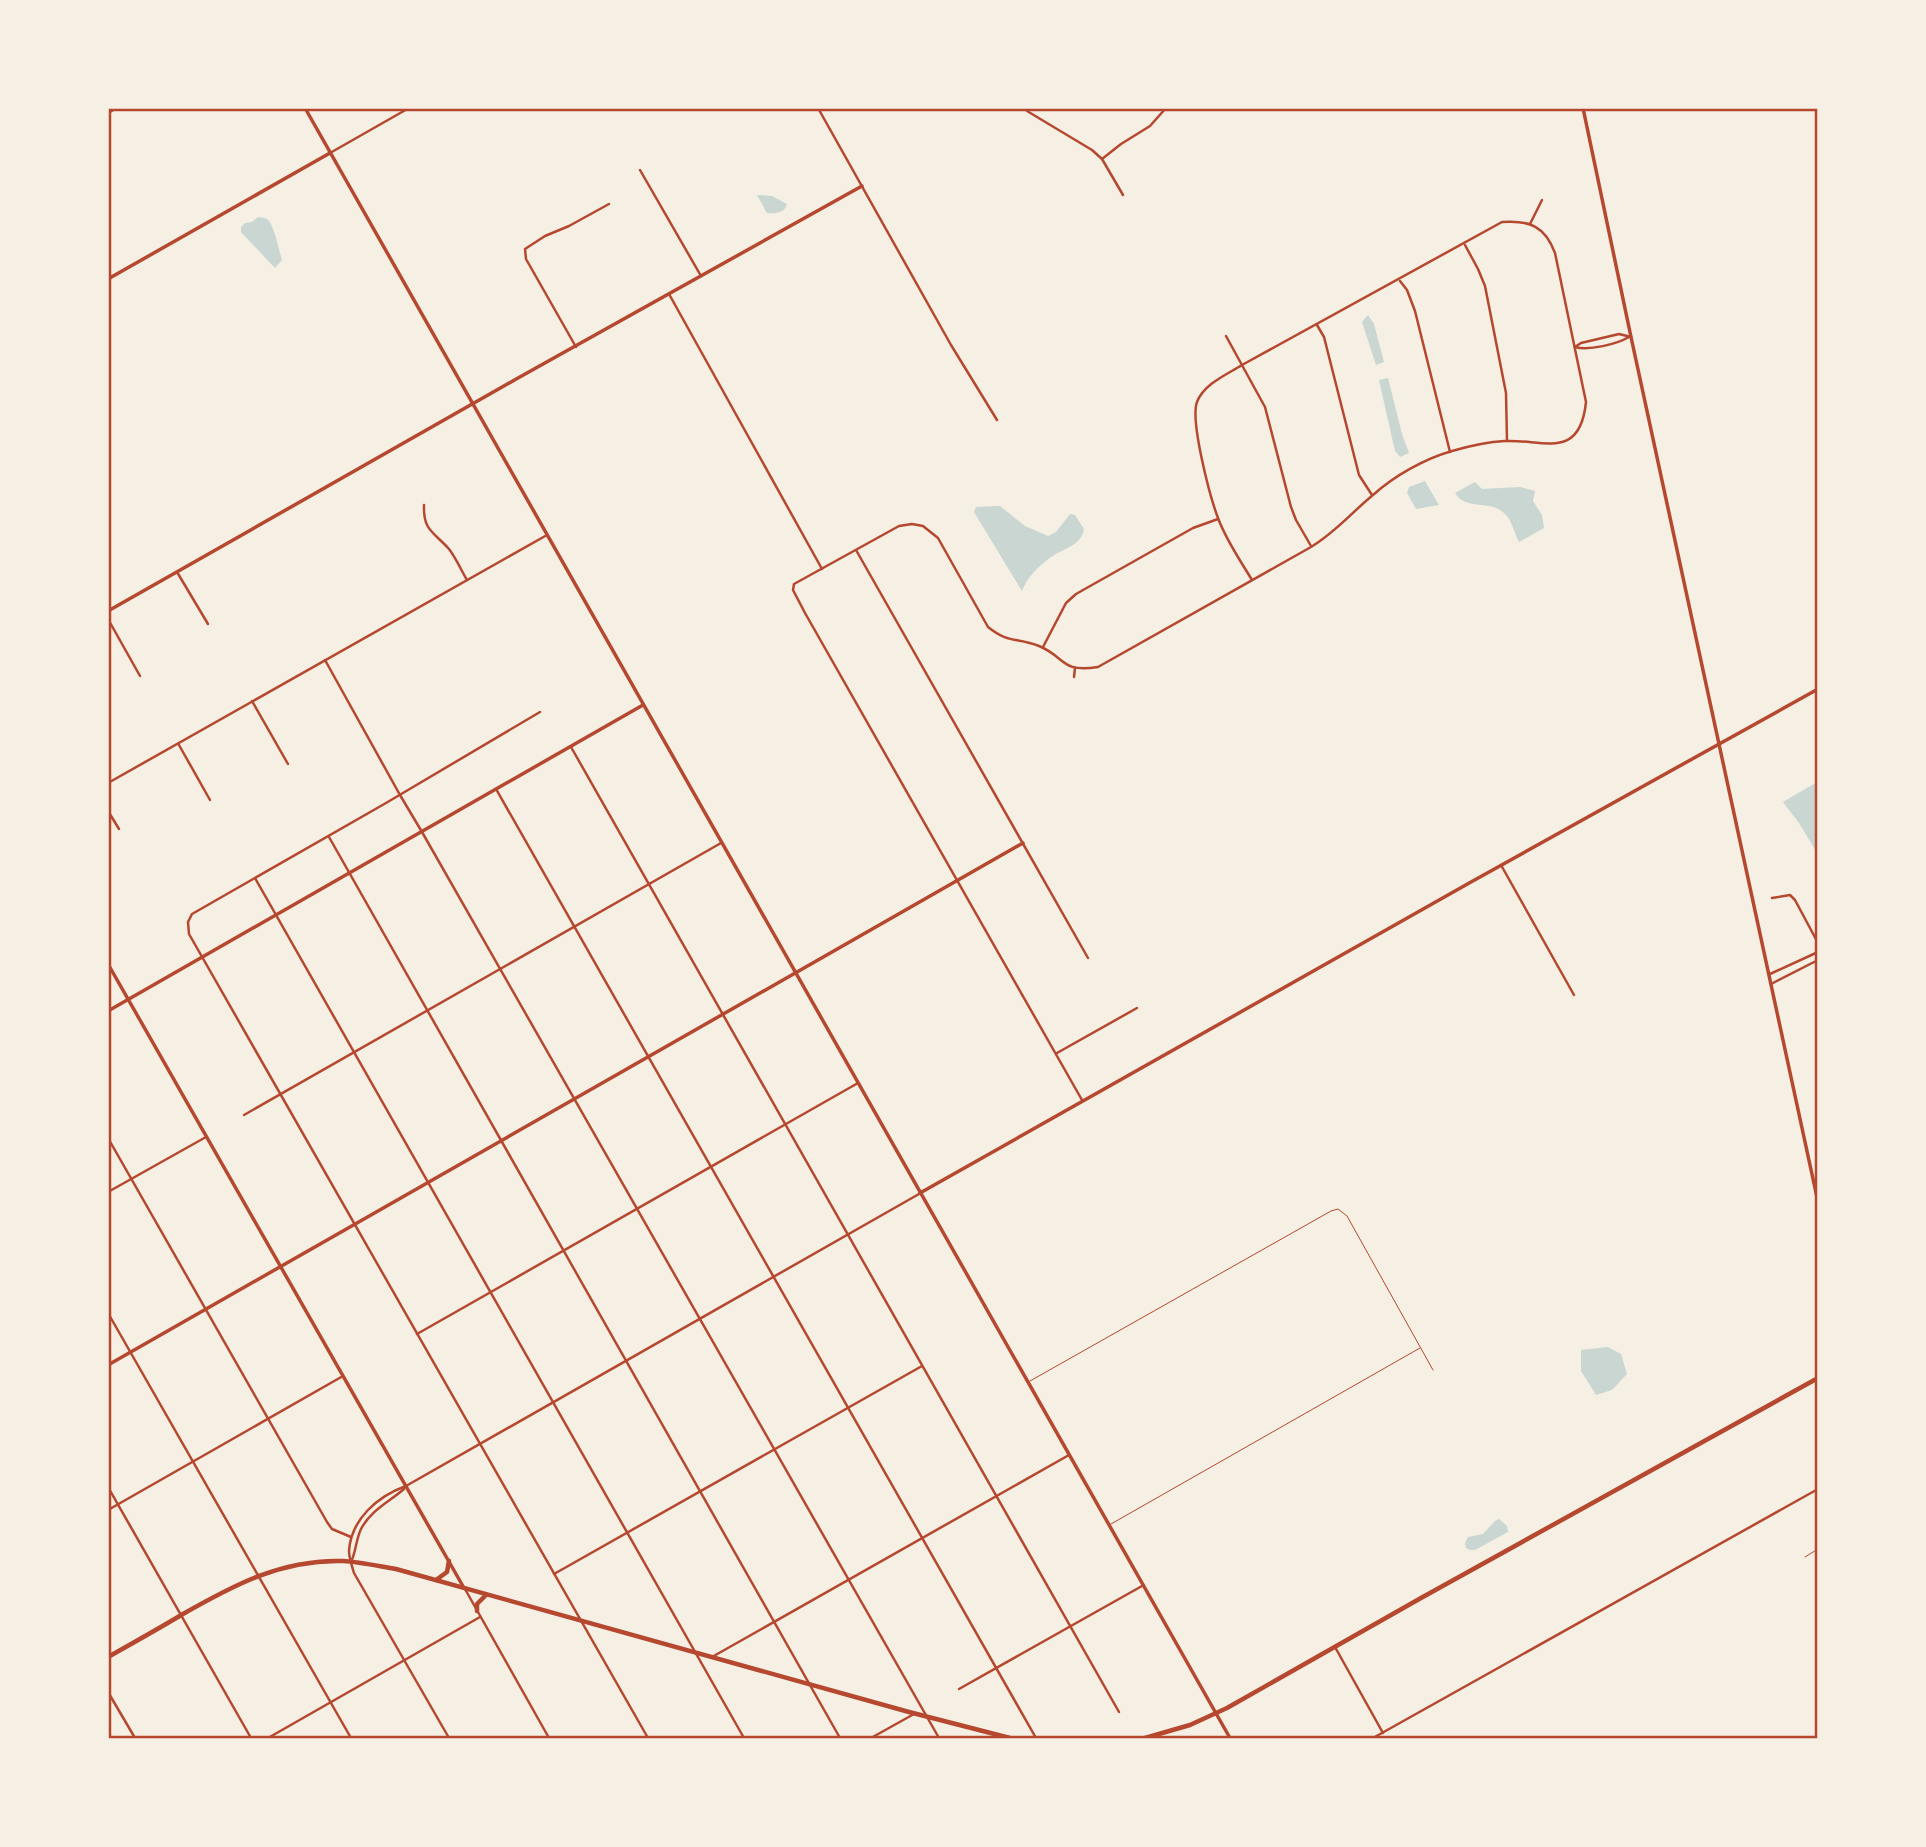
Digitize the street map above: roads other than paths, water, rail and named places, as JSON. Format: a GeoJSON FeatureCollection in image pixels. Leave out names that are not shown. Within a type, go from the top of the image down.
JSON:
{"type":"FeatureCollection","features":[{"type":"Feature","properties":{"kind":"main road"},"geometry":{"type":"LineString","coordinates":[[1145,1738],[1216,1714],[1818,1378]]}},
{"type":"Feature","properties":{"kind":"main road"},"geometry":{"type":"LineString","coordinates":[[436,1580],[447,1572],[449,1561]]}},
{"type":"Feature","properties":{"kind":"main road"},"geometry":{"type":"LineString","coordinates":[[108,1657],[226,1590],[258,1576],[301,1564],[351,1562],[396,1569],[914,1714],[1010,1738]]}},
{"type":"Feature","properties":{"kind":"main road"},"geometry":{"type":"LineString","coordinates":[[479,1614],[477,1604],[487,1594]]}},
{"type":"Feature","properties":{"kind":"street"},"geometry":{"type":"LineString","coordinates":[[108,113],[117,108]]}},
{"type":"Feature","properties":{"kind":"street"},"geometry":{"type":"LineString","coordinates":[[305,108],[1230,1738]]}},
{"type":"Feature","properties":{"kind":"street"},"geometry":{"type":"LineString","coordinates":[[108,279],[409,108]]}},
{"type":"Feature","properties":{"kind":"street"},"geometry":{"type":"LineString","coordinates":[[818,108],[951,345],[997,419]]}},
{"type":"Feature","properties":{"kind":"street"},"geometry":{"type":"LineString","coordinates":[[1102,159],[1150,126],[1166,108]]}},
{"type":"Feature","properties":{"kind":"street"},"geometry":{"type":"LineString","coordinates":[[1583,108],[1818,1202]]}},
{"type":"Feature","properties":{"kind":"street"},"geometry":{"type":"LineString","coordinates":[[1027,111],[1092,150],[1102,159],[1122,195]]}},
{"type":"Feature","properties":{"kind":"street"},"geometry":{"type":"LineString","coordinates":[[640,170],[701,276]]}},
{"type":"Feature","properties":{"kind":"street"},"geometry":{"type":"LineString","coordinates":[[108,611],[862,186]]}},
{"type":"Feature","properties":{"kind":"street"},"geometry":{"type":"LineString","coordinates":[[1530,224],[1542,200]]}},
{"type":"Feature","properties":{"kind":"street"},"geometry":{"type":"LineString","coordinates":[[576,347],[526,259],[525,249],[609,204]]}},
{"type":"Feature","properties":{"kind":"street"},"geometry":{"type":"LineString","coordinates":[[1083,1100],[793,590],[794,584],[899,526],[923,526],[938,538],[988,627],[999,636],[1043,647],[1065,665],[1086,669],[1098,667],[1311,547],[1341,526],[1372,495],[1405,472],[1450,452],[1488,443],[1507,441],[1550,445],[1563,442],[1574,435],[1581,425],[1586,402],[1551,243],[1545,234],[1530,224],[1502,222],[1242,365],[1203,390],[1194,414],[1195,427],[1218,519],[1252,580]]}},
{"type":"Feature","properties":{"kind":"street"},"geometry":{"type":"LineString","coordinates":[[1464,243],[1485,286],[1506,393],[1507,441]]}},
{"type":"Feature","properties":{"kind":"street"},"geometry":{"type":"LineString","coordinates":[[1400,279],[1415,312],[1450,452]]}},
{"type":"Feature","properties":{"kind":"street"},"geometry":{"type":"LineString","coordinates":[[669,294],[822,569]]}},
{"type":"Feature","properties":{"kind":"street"},"geometry":{"type":"LineString","coordinates":[[1317,325],[1324,337],[1359,475],[1372,495]]}},
{"type":"Feature","properties":{"kind":"street"},"geometry":{"type":"LineString","coordinates":[[1575,347],[1581,343],[1619,334],[1631,337]]}},
{"type":"Feature","properties":{"kind":"street"},"geometry":{"type":"LineString","coordinates":[[1226,336],[1265,407],[1290,507],[1311,547]]}},
{"type":"Feature","properties":{"kind":"street"},"geometry":{"type":"LineString","coordinates":[[1575,347],[1582,349],[1621,342],[1631,337]]}},
{"type":"Feature","properties":{"kind":"street"},"geometry":{"type":"LineString","coordinates":[[424,505],[424,520],[430,531],[449,549],[467,580]]}},
{"type":"Feature","properties":{"kind":"street"},"geometry":{"type":"LineString","coordinates":[[1043,647],[1066,603],[1076,594],[1193,528],[1218,519]]}},
{"type":"Feature","properties":{"kind":"street"},"geometry":{"type":"LineString","coordinates":[[108,783],[547,535]]}},
{"type":"Feature","properties":{"kind":"street"},"geometry":{"type":"LineString","coordinates":[[856,550],[1088,958]]}},
{"type":"Feature","properties":{"kind":"street"},"geometry":{"type":"LineString","coordinates":[[177,572],[208,624]]}},
{"type":"Feature","properties":{"kind":"street"},"geometry":{"type":"LineString","coordinates":[[108,619],[140,676]]}},
{"type":"Feature","properties":{"kind":"street"},"geometry":{"type":"LineString","coordinates":[[325,660],[939,1738]]}},
{"type":"Feature","properties":{"kind":"street"},"geometry":{"type":"LineString","coordinates":[[1074,677],[1075,668]]}},
{"type":"Feature","properties":{"kind":"street"},"geometry":{"type":"LineString","coordinates":[[449,1738],[354,1573],[349,1554],[351,1537],[355,1527],[370,1508],[395,1490],[1083,1100],[1818,689]]}},
{"type":"Feature","properties":{"kind":"street"},"geometry":{"type":"LineString","coordinates":[[252,701],[288,764]]}},
{"type":"Feature","properties":{"kind":"street"},"geometry":{"type":"LineString","coordinates":[[108,1011],[643,705]]}},
{"type":"Feature","properties":{"kind":"street"},"geometry":{"type":"LineString","coordinates":[[540,712],[192,914],[188,922],[189,934],[648,1738]]}},
{"type":"Feature","properties":{"kind":"street"},"geometry":{"type":"LineString","coordinates":[[178,743],[210,800]]}},
{"type":"Feature","properties":{"kind":"street"},"geometry":{"type":"LineString","coordinates":[[571,747],[1119,1712]]}},
{"type":"Feature","properties":{"kind":"street"},"geometry":{"type":"LineString","coordinates":[[496,789],[1036,1738]]}},
{"type":"Feature","properties":{"kind":"street"},"geometry":{"type":"LineString","coordinates":[[108,811],[119,829]]}},
{"type":"Feature","properties":{"kind":"street"},"geometry":{"type":"LineString","coordinates":[[328,836],[840,1738]]}},
{"type":"Feature","properties":{"kind":"street"},"geometry":{"type":"LineString","coordinates":[[244,1115],[722,843]]}},
{"type":"Feature","properties":{"kind":"street"},"geometry":{"type":"LineString","coordinates":[[108,1365],[1023,843]]}},
{"type":"Feature","properties":{"kind":"street"},"geometry":{"type":"LineString","coordinates":[[1501,865],[1574,995]]}},
{"type":"Feature","properties":{"kind":"street"},"geometry":{"type":"LineString","coordinates":[[255,878],[744,1738]]}},
{"type":"Feature","properties":{"kind":"street"},"geometry":{"type":"LineString","coordinates":[[1772,898],[1790,895],[1818,943]]}},
{"type":"Feature","properties":{"kind":"street"},"geometry":{"type":"LineString","coordinates":[[1769,975],[1818,952]]}},
{"type":"Feature","properties":{"kind":"street"},"geometry":{"type":"LineString","coordinates":[[1771,984],[1818,960]]}},
{"type":"Feature","properties":{"kind":"street"},"geometry":{"type":"LineString","coordinates":[[108,964],[550,1738]]}},
{"type":"Feature","properties":{"kind":"street"},"geometry":{"type":"LineString","coordinates":[[1056,1054],[1137,1008]]}},
{"type":"Feature","properties":{"kind":"street"},"geometry":{"type":"LineString","coordinates":[[417,1334],[858,1083]]}},
{"type":"Feature","properties":{"kind":"street"},"geometry":{"type":"LineString","coordinates":[[108,1192],[207,1136]]}},
{"type":"Feature","properties":{"kind":"street"},"geometry":{"type":"LineString","coordinates":[[108,1138],[327,1522],[332,1529],[351,1537]]}},
{"type":"Feature","properties":{"kind":"street"},"geometry":{"type":"LineString","coordinates":[[108,1313],[351,1738]]}},
{"type":"Feature","properties":{"kind":"street"},"geometry":{"type":"LineString","coordinates":[[554,1574],[922,1366]]}},
{"type":"Feature","properties":{"kind":"street"},"geometry":{"type":"LineString","coordinates":[[108,1510],[343,1376]]}},
{"type":"Feature","properties":{"kind":"street"},"geometry":{"type":"LineString","coordinates":[[712,1657],[1069,1454]]}},
{"type":"Feature","properties":{"kind":"street"},"geometry":{"type":"LineString","coordinates":[[351,1562],[361,1529],[373,1513],[406,1486]]}},
{"type":"Feature","properties":{"kind":"street"},"geometry":{"type":"LineString","coordinates":[[108,1488],[251,1738]]}},
{"type":"Feature","properties":{"kind":"street"},"geometry":{"type":"LineString","coordinates":[[1373,1738],[1818,1489]]}},
{"type":"Feature","properties":{"kind":"street"},"geometry":{"type":"LineString","coordinates":[[959,1689],[1143,1585]]}},
{"type":"Feature","properties":{"kind":"street"},"geometry":{"type":"LineString","coordinates":[[268,1738],[405,1660],[479,1614]]}},
{"type":"Feature","properties":{"kind":"street"},"geometry":{"type":"LineString","coordinates":[[1335,1647],[1383,1733]]}},
{"type":"Feature","properties":{"kind":"street"},"geometry":{"type":"LineString","coordinates":[[108,1692],[135,1738]]}},
{"type":"Feature","properties":{"kind":"street"},"geometry":{"type":"LineString","coordinates":[[871,1738],[914,1714]]}},
{"type":"Feature","properties":{"kind":"lane"},"geometry":{"type":"LineString","coordinates":[[1028,1382],[1331,1211],[1339,1209],[1347,1216],[1433,1370]]}},
{"type":"Feature","properties":{"kind":"lane"},"geometry":{"type":"LineString","coordinates":[[1109,1525],[1420,1348]]}},
{"type":"Feature","properties":{"kind":"lane"},"geometry":{"type":"LineString","coordinates":[[1805,1556],[1818,1549]]}}]}
